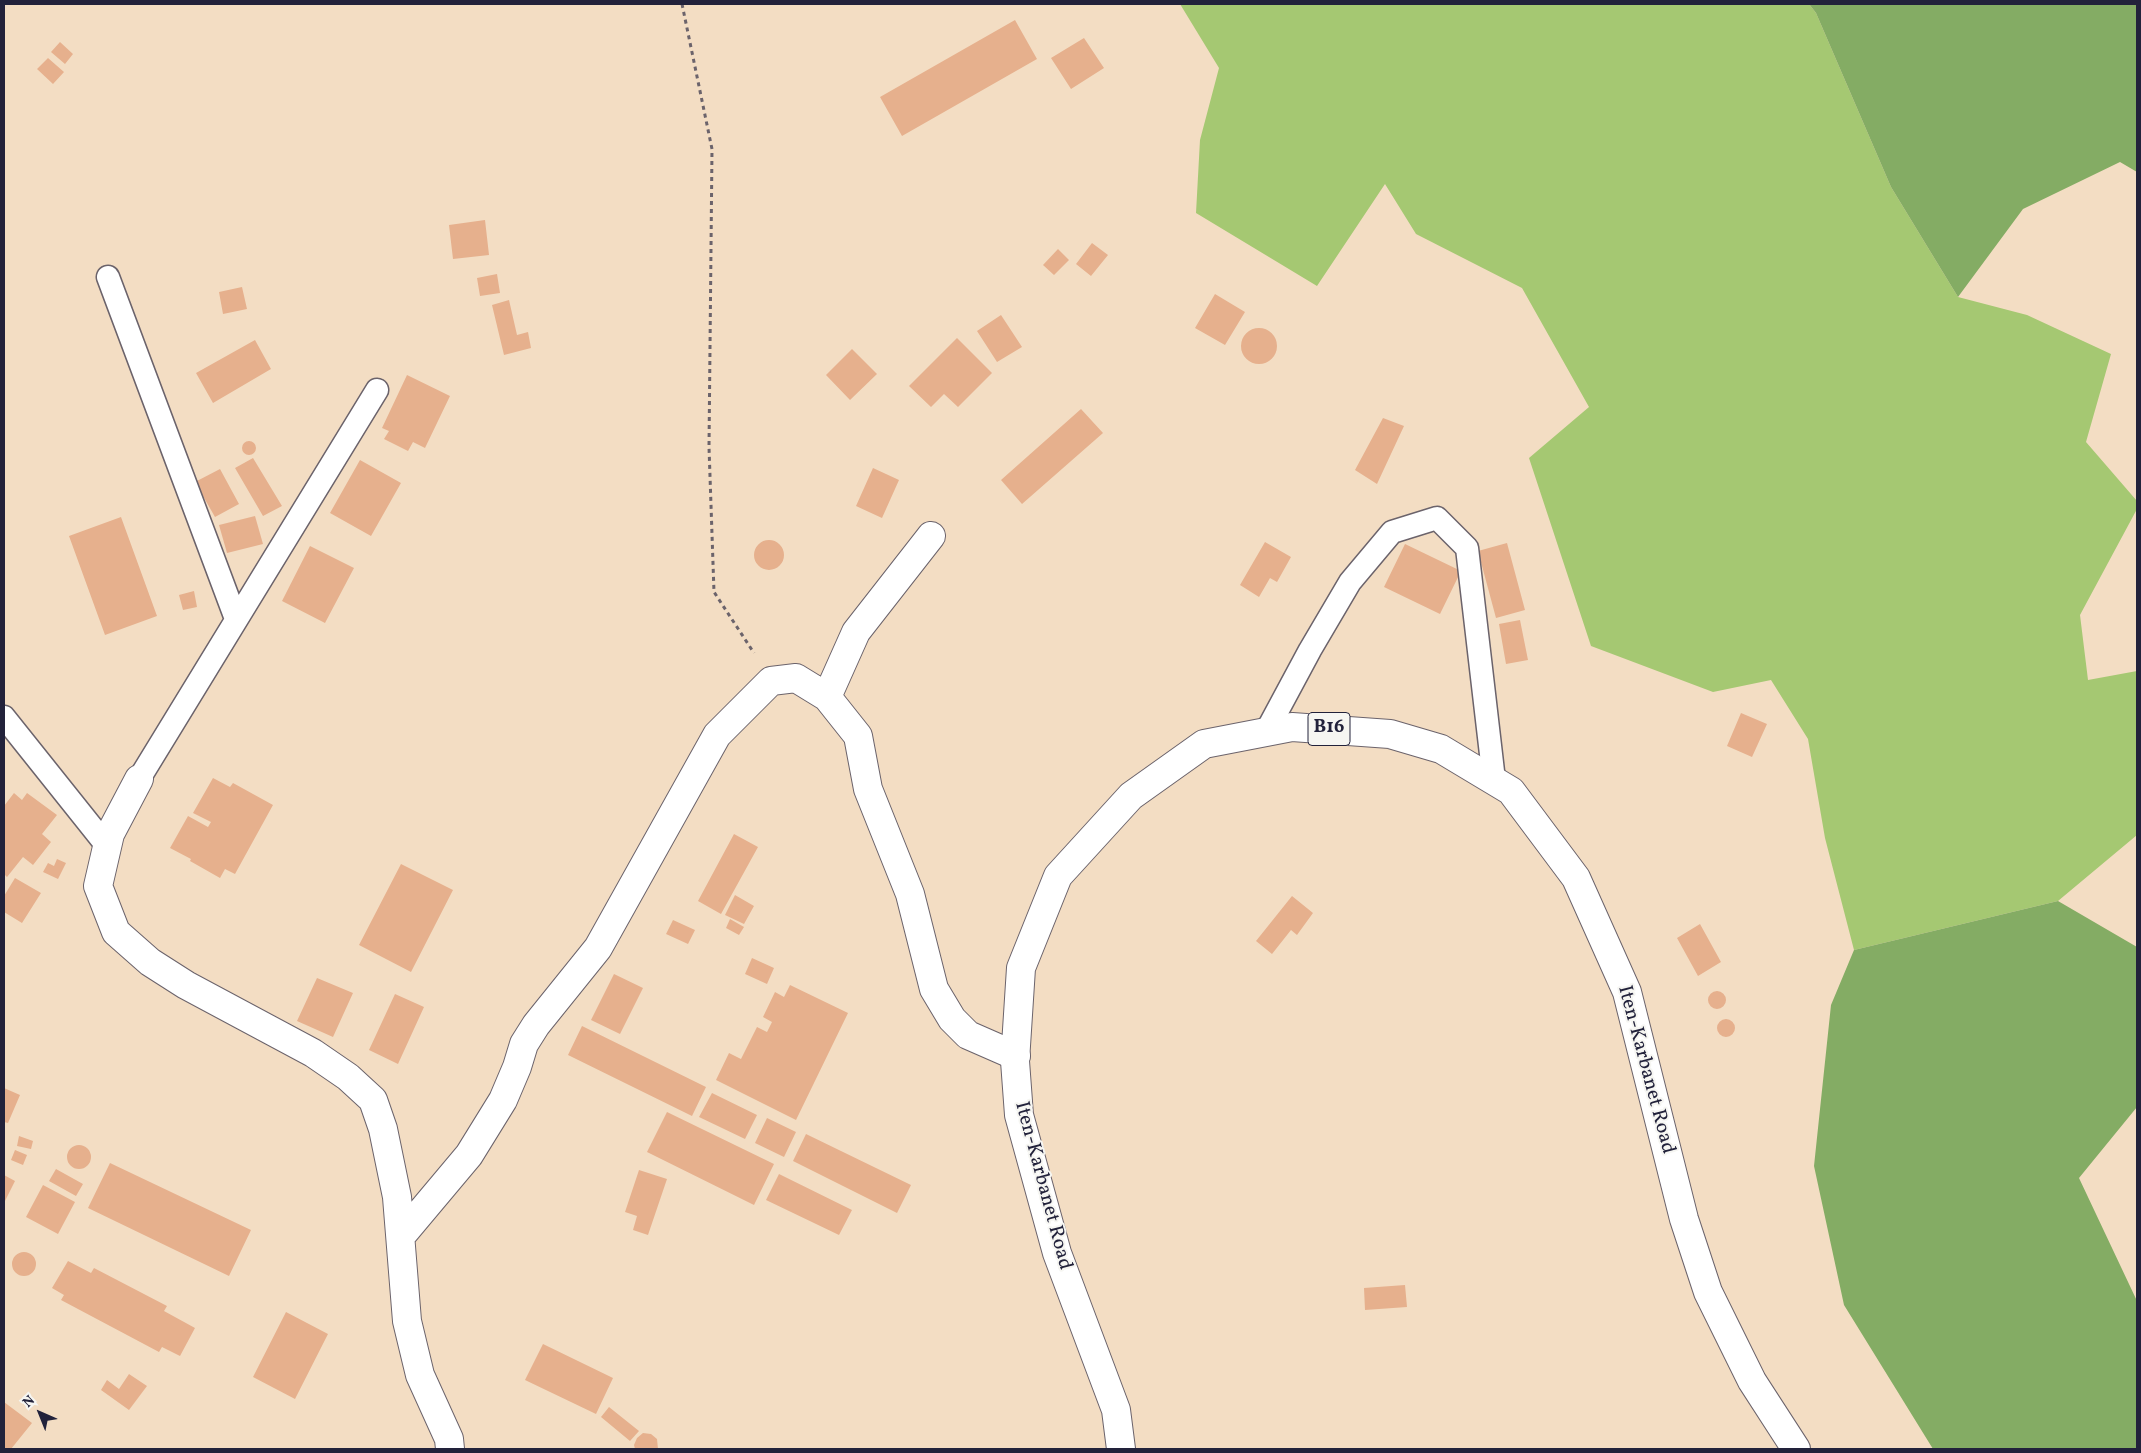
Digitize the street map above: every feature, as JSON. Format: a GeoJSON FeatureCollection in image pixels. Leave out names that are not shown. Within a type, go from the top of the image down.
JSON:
{"type":"FeatureCollection","features":[{"type":"Feature","properties":{"kind":"street"},"geometry":{"type":"LineString","coordinates":[[827,697],[856,632],[931,536]]}},
{"type":"Feature","properties":{"kind":"street"},"geometry":{"type":"LineString","coordinates":[[401,1236],[469,1155],[503,1100],[517,1067],[524,1044],[536,1025],[598,948],[717,735],[771,681],[796,678],[827,697],[858,736],[868,788],[910,894],[934,989],[952,1019],[968,1034],[1016,1056]]}},
{"type":"Feature","properties":{"kind":"street","name":"Iten-Karbanet Road"},"geometry":{"type":"LineString","coordinates":[[1121,1449],[1116,1410],[1057,1253],[1019,1115],[1016,1056],[1021,968],[1058,876],[1131,796],[1204,744],[1292,727],[1390,734],[1441,749],[1511,790],[1576,878],[1627,992],[1684,1220],[1708,1292],[1752,1381],[1796,1449]]}},
{"type":"Feature","properties":{"kind":"street"},"geometry":{"type":"LineString","coordinates":[[138,779],[110,834],[98,886],[116,932],[150,962],[186,986],[314,1053],[348,1077],[372,1100],[382,1129],[396,1197],[401,1236],[407,1321],[420,1375],[449,1439],[450,1449]]}},
{"type":"Feature","properties":{"kind":"lane"},"geometry":{"type":"LineString","coordinates":[[108,277],[236,619]]}},
{"type":"Feature","properties":{"kind":"lane"},"geometry":{"type":"LineString","coordinates":[[138,779],[377,390]]}},
{"type":"Feature","properties":{"kind":"lane"},"geometry":{"type":"LineString","coordinates":[[1266,732],[1310,650],[1350,582],[1392,532],[1437,518],[1467,548],[1494,780]]}},
{"type":"Feature","properties":{"kind":"lane"},"geometry":{"type":"LineString","coordinates":[[4,717],[107,846]]}},
{"type":"Feature","properties":{"kind":"path"},"geometry":{"type":"LineString","coordinates":[[682,4],[712,149],[709,447],[714,592],[771,681]]}},
{"type":"Feature","properties":{"kind":"green space"},"geometry":{"type":"Polygon","coordinates":[[[1180,4],[1809,4],[1816,13],[1891,187],[1958,297],[2027,315],[2111,354],[2086,442],[2137,501],[2137,509],[2080,615],[2088,680],[2137,671],[2137,835],[2058,901],[1854,950],[1825,838],[1808,739],[1771,680],[1713,692],[1591,646],[1529,458],[1589,407],[1522,288],[1416,234],[1385,184],[1317,286],[1196,213],[1200,140],[1219,68],[1180,4]]]}},
{"type":"Feature","properties":{"kind":"green space"},"geometry":{"type":"Polygon","coordinates":[[[1809,4],[2137,4],[2137,172],[2120,162],[2023,209],[1958,297],[1891,187],[1816,13],[1809,4]]]}},
{"type":"Feature","properties":{"kind":"green space"},"geometry":{"type":"Polygon","coordinates":[[[2058,901],[2137,947],[2137,1107],[2079,1178],[2137,1301],[2137,1449],[1933,1449],[1844,1305],[1814,1166],[1831,1005],[1854,950],[2058,901]]]}},
{"type":"Feature","properties":{"kind":"building"},"geometry":{"type":"Polygon","coordinates":[[[1015,20],[1037,59],[902,136],[880,97],[1015,20]]]}},
{"type":"Feature","properties":{"kind":"building"},"geometry":{"type":"Polygon","coordinates":[[[1084,38],[1104,68],[1071,89],[1051,58],[1084,38]]]}},
{"type":"Feature","properties":{"kind":"building"},"geometry":{"type":"Polygon","coordinates":[[[60,42],[73,54],[65,64],[51,52],[60,42]]]}},
{"type":"Feature","properties":{"kind":"building"},"geometry":{"type":"Polygon","coordinates":[[[48,58],[64,72],[53,84],[37,69],[48,58]]]}},
{"type":"Feature","properties":{"kind":"building"},"geometry":{"type":"Polygon","coordinates":[[[485,220],[489,255],[453,259],[449,225],[485,220]]]}},
{"type":"Feature","properties":{"kind":"building"},"geometry":{"type":"Polygon","coordinates":[[[1092,243],[1108,255],[1091,276],[1076,264],[1092,243]]]}},
{"type":"Feature","properties":{"kind":"building"},"geometry":{"type":"Polygon","coordinates":[[[1058,249],[1069,260],[1054,275],[1043,265],[1058,249]]]}},
{"type":"Feature","properties":{"kind":"building"},"geometry":{"type":"Polygon","coordinates":[[[497,274],[500,293],[480,296],[477,278],[497,274]]]}},
{"type":"Feature","properties":{"kind":"building"},"geometry":{"type":"Polygon","coordinates":[[[242,287],[247,309],[223,314],[219,292],[242,287]]]}},
{"type":"Feature","properties":{"kind":"building"},"geometry":{"type":"Polygon","coordinates":[[[1215,294],[1245,312],[1225,345],[1195,328],[1215,294]]]}},
{"type":"Feature","properties":{"kind":"building"},"geometry":{"type":"Polygon","coordinates":[[[509,300],[517,335],[528,332],[531,348],[504,355],[492,305],[509,300]]]}},
{"type":"Feature","properties":{"kind":"building"},"geometry":{"type":"Polygon","coordinates":[[[1001,315],[1022,347],[997,362],[977,331],[1001,315]]]}},
{"type":"Feature","properties":{"kind":"building"},"geometry":{"type":"Polygon","coordinates":[[[1259,328],[1266,329],[1272,333],[1276,339],[1276,353],[1272,359],[1266,363],[1259,364],[1252,363],[1246,359],[1242,353],[1241,346],[1242,339],[1246,333],[1252,329],[1259,328]]]}},
{"type":"Feature","properties":{"kind":"building"},"geometry":{"type":"Polygon","coordinates":[[[957,338],[992,373],[958,407],[944,394],[931,407],[909,386],[957,338]]]}},
{"type":"Feature","properties":{"kind":"building"},"geometry":{"type":"Polygon","coordinates":[[[255,340],[271,369],[213,403],[196,373],[255,340]]]}},
{"type":"Feature","properties":{"kind":"building"},"geometry":{"type":"Polygon","coordinates":[[[852,349],[877,374],[850,400],[826,375],[852,349]]]}},
{"type":"Feature","properties":{"kind":"building"},"geometry":{"type":"Polygon","coordinates":[[[407,375],[450,396],[425,448],[413,442],[408,451],[384,439],[389,431],[382,428],[407,375]]]}},
{"type":"Feature","properties":{"kind":"building"},"geometry":{"type":"Polygon","coordinates":[[[1081,409],[1103,433],[1022,504],[1001,480],[1081,409]]]}},
{"type":"Feature","properties":{"kind":"building"},"geometry":{"type":"Polygon","coordinates":[[[1383,418],[1404,426],[1377,484],[1355,470],[1383,418]]]}},
{"type":"Feature","properties":{"kind":"building"},"geometry":{"type":"Polygon","coordinates":[[[246,441],[252,441],[256,448],[252,455],[246,455],[242,451],[242,445],[246,441]]]}},
{"type":"Feature","properties":{"kind":"building"},"geometry":{"type":"Polygon","coordinates":[[[253,458],[282,506],[263,516],[235,468],[253,458]]]}},
{"type":"Feature","properties":{"kind":"building"},"geometry":{"type":"Polygon","coordinates":[[[360,460],[401,483],[371,536],[330,513],[360,460]]]}},
{"type":"Feature","properties":{"kind":"building"},"geometry":{"type":"Polygon","coordinates":[[[873,468],[899,480],[882,518],[856,506],[873,468]]]}},
{"type":"Feature","properties":{"kind":"building"},"geometry":{"type":"Polygon","coordinates":[[[220,469],[239,504],[215,517],[195,482],[220,469]]]}},
{"type":"Feature","properties":{"kind":"building"},"geometry":{"type":"Polygon","coordinates":[[[255,516],[263,544],[227,553],[219,525],[255,516]]]}},
{"type":"Feature","properties":{"kind":"building"},"geometry":{"type":"Polygon","coordinates":[[[121,517],[157,616],[105,635],[69,536],[121,517]]]}},
{"type":"Feature","properties":{"kind":"building"},"geometry":{"type":"Polygon","coordinates":[[[769,540],[780,544],[784,555],[780,566],[769,570],[758,566],[754,555],[758,544],[769,540]]]}},
{"type":"Feature","properties":{"kind":"building"},"geometry":{"type":"Polygon","coordinates":[[[1265,542],[1291,557],[1277,582],[1270,578],[1259,597],[1240,585],[1265,542]]]}},
{"type":"Feature","properties":{"kind":"building"},"geometry":{"type":"Polygon","coordinates":[[[1507,543],[1525,610],[1496,618],[1478,551],[1507,543]]]}},
{"type":"Feature","properties":{"kind":"building"},"geometry":{"type":"Polygon","coordinates":[[[1405,544],[1461,571],[1440,614],[1384,587],[1405,544]]]}},
{"type":"Feature","properties":{"kind":"building"},"geometry":{"type":"Polygon","coordinates":[[[310,546],[354,568],[325,623],[282,601],[310,546]]]}},
{"type":"Feature","properties":{"kind":"building"},"geometry":{"type":"Polygon","coordinates":[[[194,591],[197,607],[183,610],[179,595],[194,591]]]}},
{"type":"Feature","properties":{"kind":"building"},"geometry":{"type":"Polygon","coordinates":[[[1520,620],[1528,660],[1506,664],[1499,624],[1520,620]]]}},
{"type":"Feature","properties":{"kind":"building"},"geometry":{"type":"Polygon","coordinates":[[[1741,713],[1767,724],[1752,757],[1727,746],[1741,713]]]}},
{"type":"Feature","properties":{"kind":"building"},"geometry":{"type":"Polygon","coordinates":[[[213,778],[230,787],[233,783],[273,805],[235,874],[225,869],[220,878],[170,848],[188,816],[208,827],[211,822],[193,813],[213,778]]]}},
{"type":"Feature","properties":{"kind":"building"},"geometry":{"type":"Polygon","coordinates":[[[14,793],[22,800],[27,793],[57,815],[42,834],[51,842],[33,865],[23,857],[7,877],[4,874],[4,806],[14,793]]]}},
{"type":"Feature","properties":{"kind":"building"},"geometry":{"type":"Polygon","coordinates":[[[734,834],[758,847],[721,914],[698,901],[734,834]]]}},
{"type":"Feature","properties":{"kind":"building"},"geometry":{"type":"Polygon","coordinates":[[[57,859],[66,863],[58,879],[43,872],[48,863],[54,866],[57,859]]]}},
{"type":"Feature","properties":{"kind":"building"},"geometry":{"type":"Polygon","coordinates":[[[401,864],[453,890],[411,972],[359,945],[401,864]]]}},
{"type":"Feature","properties":{"kind":"building"},"geometry":{"type":"Polygon","coordinates":[[[15,878],[41,893],[22,923],[4,912],[4,896],[15,878]]]}},
{"type":"Feature","properties":{"kind":"building"},"geometry":{"type":"Polygon","coordinates":[[[735,895],[754,906],[744,924],[725,915],[735,895]]]}},
{"type":"Feature","properties":{"kind":"building"},"geometry":{"type":"Polygon","coordinates":[[[1292,896],[1313,913],[1297,935],[1291,930],[1272,954],[1256,941],[1292,896]]]}},
{"type":"Feature","properties":{"kind":"building"},"geometry":{"type":"Polygon","coordinates":[[[730,919],[744,927],[739,935],[726,928],[730,919]]]}},
{"type":"Feature","properties":{"kind":"building"},"geometry":{"type":"Polygon","coordinates":[[[673,920],[695,930],[688,944],[666,934],[673,920]]]}},
{"type":"Feature","properties":{"kind":"building"},"geometry":{"type":"Polygon","coordinates":[[[1700,924],[1721,962],[1698,976],[1677,938],[1700,924]]]}},
{"type":"Feature","properties":{"kind":"building"},"geometry":{"type":"Polygon","coordinates":[[[752,958],[774,968],[767,984],[745,974],[752,958]]]}},
{"type":"Feature","properties":{"kind":"building"},"geometry":{"type":"Polygon","coordinates":[[[614,974],[643,988],[620,1034],[591,1020],[614,974]]]}},
{"type":"Feature","properties":{"kind":"building"},"geometry":{"type":"Polygon","coordinates":[[[317,978],[353,993],[333,1037],[297,1021],[317,978]]]}},
{"type":"Feature","properties":{"kind":"building"},"geometry":{"type":"Polygon","coordinates":[[[790,985],[848,1013],[796,1120],[716,1080],[729,1053],[741,1059],[757,1027],[767,1032],[772,1022],[763,1017],[775,992],[784,997],[790,985]]]}},
{"type":"Feature","properties":{"kind":"building"},"geometry":{"type":"Polygon","coordinates":[[[1717,991],[1723,994],[1726,1000],[1723,1006],[1717,1009],[1711,1006],[1708,1000],[1711,994],[1717,991]]]}},
{"type":"Feature","properties":{"kind":"building"},"geometry":{"type":"Polygon","coordinates":[[[395,994],[424,1007],[398,1064],[369,1050],[395,994]]]}},
{"type":"Feature","properties":{"kind":"building"},"geometry":{"type":"Polygon","coordinates":[[[1722,1019],[1730,1019],[1735,1024],[1733,1035],[1722,1037],[1717,1032],[1717,1024],[1722,1019]]]}},
{"type":"Feature","properties":{"kind":"building"},"geometry":{"type":"Polygon","coordinates":[[[582,1026],[706,1087],[692,1116],[568,1055],[582,1026]]]}},
{"type":"Feature","properties":{"kind":"building"},"geometry":{"type":"Polygon","coordinates":[[[4,1088],[20,1095],[8,1123],[4,1122],[4,1088]]]}},
{"type":"Feature","properties":{"kind":"building"},"geometry":{"type":"Polygon","coordinates":[[[712,1093],[757,1115],[745,1139],[699,1117],[712,1093]]]}},
{"type":"Feature","properties":{"kind":"building"},"geometry":{"type":"Polygon","coordinates":[[[667,1112],[774,1164],[754,1205],[647,1152],[667,1112]]]}},
{"type":"Feature","properties":{"kind":"building"},"geometry":{"type":"Polygon","coordinates":[[[767,1118],[796,1132],[784,1157],[755,1143],[767,1118]]]}},
{"type":"Feature","properties":{"kind":"building"},"geometry":{"type":"Polygon","coordinates":[[[806,1134],[911,1185],[897,1213],[793,1161],[806,1134]]]}},
{"type":"Feature","properties":{"kind":"building"},"geometry":{"type":"Polygon","coordinates":[[[19,1136],[33,1141],[31,1149],[17,1146],[19,1136]]]}},
{"type":"Feature","properties":{"kind":"building"},"geometry":{"type":"Polygon","coordinates":[[[79,1145],[84,1146],[90,1152],[90,1162],[84,1168],[79,1169],[74,1168],[68,1162],[67,1157],[68,1152],[74,1146],[79,1145]]]}},
{"type":"Feature","properties":{"kind":"building"},"geometry":{"type":"Polygon","coordinates":[[[15,1150],[27,1155],[23,1165],[11,1160],[15,1150]]]}},
{"type":"Feature","properties":{"kind":"building"},"geometry":{"type":"Polygon","coordinates":[[[110,1163],[251,1230],[229,1276],[88,1208],[110,1163]]]}},
{"type":"Feature","properties":{"kind":"building"},"geometry":{"type":"Polygon","coordinates":[[[56,1169],[83,1184],[76,1196],[49,1181],[56,1169]]]}},
{"type":"Feature","properties":{"kind":"building"},"geometry":{"type":"Polygon","coordinates":[[[639,1170],[667,1179],[648,1235],[633,1230],[637,1216],[625,1212],[639,1170]]]}},
{"type":"Feature","properties":{"kind":"building"},"geometry":{"type":"Polygon","coordinates":[[[779,1174],[852,1210],[839,1235],[766,1200],[779,1174]]]}},
{"type":"Feature","properties":{"kind":"building"},"geometry":{"type":"Polygon","coordinates":[[[4,1175],[15,1181],[5,1201],[4,1201],[4,1175]]]}},
{"type":"Feature","properties":{"kind":"building"},"geometry":{"type":"Polygon","coordinates":[[[43,1185],[75,1202],[58,1234],[26,1217],[43,1185]]]}},
{"type":"Feature","properties":{"kind":"building"},"geometry":{"type":"Polygon","coordinates":[[[24,1252],[33,1255],[36,1264],[33,1273],[24,1276],[15,1273],[12,1264],[15,1255],[24,1252]]]}},
{"type":"Feature","properties":{"kind":"building"},"geometry":{"type":"Polygon","coordinates":[[[68,1261],[91,1273],[94,1268],[167,1306],[164,1311],[195,1328],[180,1356],[162,1347],[159,1352],[61,1300],[64,1295],[52,1288],[68,1261]]]}},
{"type":"Feature","properties":{"kind":"building"},"geometry":{"type":"Polygon","coordinates":[[[1405,1285],[1407,1307],[1365,1310],[1364,1288],[1405,1285]]]}},
{"type":"Feature","properties":{"kind":"building"},"geometry":{"type":"Polygon","coordinates":[[[286,1312],[328,1334],[295,1399],[253,1377],[286,1312]]]}},
{"type":"Feature","properties":{"kind":"building"},"geometry":{"type":"Polygon","coordinates":[[[543,1344],[613,1378],[596,1414],[525,1380],[543,1344]]]}},
{"type":"Feature","properties":{"kind":"building"},"geometry":{"type":"Polygon","coordinates":[[[129,1374],[147,1386],[129,1410],[101,1390],[107,1380],[119,1389],[129,1374]]]}},
{"type":"Feature","properties":{"kind":"building"},"geometry":{"type":"Polygon","coordinates":[[[4,1402],[32,1423],[11,1449],[4,1449],[4,1402]]]}},
{"type":"Feature","properties":{"kind":"building"},"geometry":{"type":"Polygon","coordinates":[[[609,1407],[639,1431],[630,1441],[601,1417],[609,1407]]]}},
{"type":"Feature","properties":{"kind":"building"},"geometry":{"type":"Polygon","coordinates":[[[643,1433],[651,1434],[657,1439],[658,1449],[635,1449],[634,1445],[637,1438],[643,1433]]]}}]}
